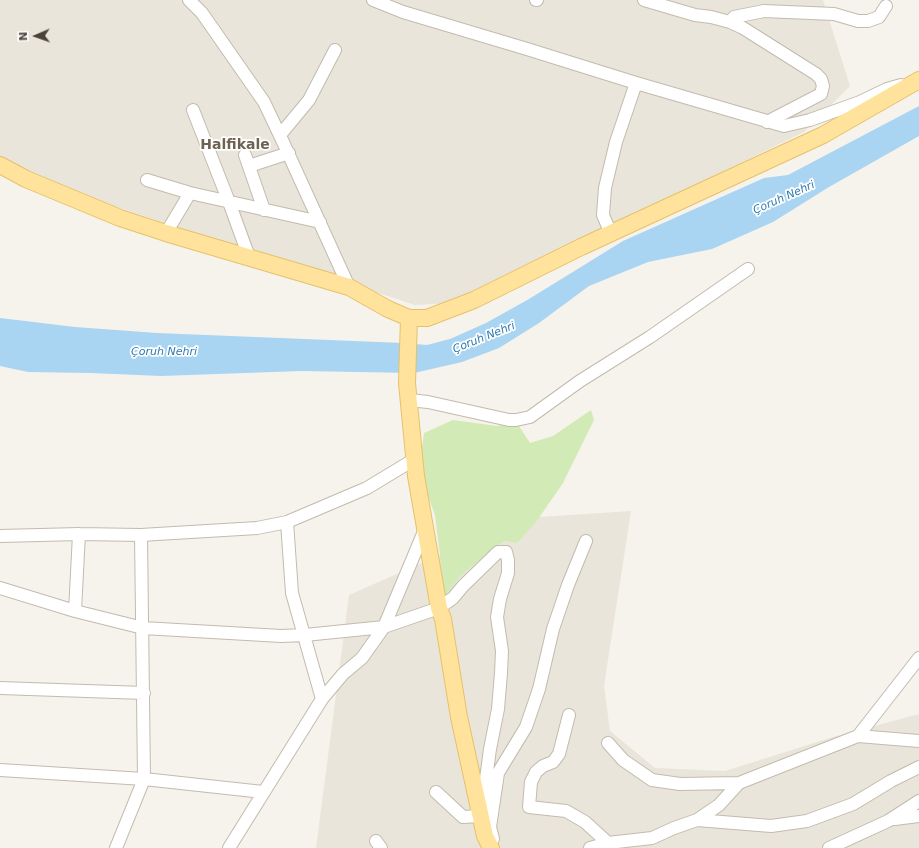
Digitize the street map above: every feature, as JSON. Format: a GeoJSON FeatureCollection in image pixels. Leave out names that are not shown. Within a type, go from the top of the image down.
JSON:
{"type":"FeatureCollection","features":[{"type":"Feature","properties":{"kind":"main road"},"geometry":{"type":"LineString","coordinates":[[409,326],[474,300],[823,135],[919,80]]}},
{"type":"Feature","properties":{"kind":"main road"},"geometry":{"type":"LineString","coordinates":[[0,165],[26,180],[120,218],[349,287],[388,309],[409,326]]}},
{"type":"Feature","properties":{"kind":"main road"},"geometry":{"type":"LineString","coordinates":[[409,326],[407,383],[408,400],[425,529],[439,608],[443,619],[459,717],[485,836],[491,848]]}},
{"type":"Feature","properties":{"kind":"street"},"geometry":{"type":"LineString","coordinates":[[188,0],[202,13],[264,102],[289,153],[349,287]]}},
{"type":"Feature","properties":{"kind":"street"},"geometry":{"type":"LineString","coordinates":[[373,0],[404,12],[636,84],[784,126],[810,120],[860,102],[887,89],[919,80]]}},
{"type":"Feature","properties":{"kind":"street"},"geometry":{"type":"LineString","coordinates":[[644,0],[695,15],[730,22],[816,74],[823,82],[821,94],[767,122]]}},
{"type":"Feature","properties":{"kind":"street"},"geometry":{"type":"LineString","coordinates":[[730,22],[734,17],[764,11],[834,14],[858,21],[868,21],[879,17],[886,6]]}},
{"type":"Feature","properties":{"kind":"street"},"geometry":{"type":"LineString","coordinates":[[280,135],[309,100],[335,50]]}},
{"type":"Feature","properties":{"kind":"street"},"geometry":{"type":"LineString","coordinates":[[611,234],[603,215],[605,188],[616,142],[636,84]]}},
{"type":"Feature","properties":{"kind":"street"},"geometry":{"type":"LineString","coordinates":[[193,110],[249,257]]}},
{"type":"Feature","properties":{"kind":"street"},"geometry":{"type":"LineString","coordinates":[[264,210],[247,160],[289,153]]}},
{"type":"Feature","properties":{"kind":"street"},"geometry":{"type":"LineString","coordinates":[[147,180],[190,193],[320,222]]}},
{"type":"Feature","properties":{"kind":"street"},"geometry":{"type":"LineString","coordinates":[[166,233],[190,193]]}},
{"type":"Feature","properties":{"kind":"street"},"geometry":{"type":"LineString","coordinates":[[408,400],[428,402],[509,420],[530,417],[580,382],[650,337],[748,269]]}},
{"type":"Feature","properties":{"kind":"street"},"geometry":{"type":"LineString","coordinates":[[0,536],[79,534],[141,535],[257,528],[287,522],[367,488],[415,460]]}},
{"type":"Feature","properties":{"kind":"street"},"geometry":{"type":"LineString","coordinates":[[287,522],[292,593],[322,699]]}},
{"type":"Feature","properties":{"kind":"street"},"geometry":{"type":"LineString","coordinates":[[229,848],[322,699],[343,674],[362,658],[384,627],[425,529]]}},
{"type":"Feature","properties":{"kind":"street"},"geometry":{"type":"LineString","coordinates":[[75,611],[79,534]]}},
{"type":"Feature","properties":{"kind":"street"},"geometry":{"type":"LineString","coordinates":[[116,848],[144,779],[141,535]]}},
{"type":"Feature","properties":{"kind":"street"},"geometry":{"type":"LineString","coordinates":[[495,848],[490,827],[498,773],[526,727],[539,689],[553,629],[568,585],[586,542]]}},
{"type":"Feature","properties":{"kind":"street"},"geometry":{"type":"LineString","coordinates":[[0,588],[75,611],[143,628],[281,636],[305,635],[384,627],[439,608],[454,598],[463,586],[498,552],[506,552],[508,560],[508,573],[500,599],[497,617],[502,651],[498,710],[490,749],[481,816],[463,817],[436,792]]}},
{"type":"Feature","properties":{"kind":"street"},"geometry":{"type":"LineString","coordinates":[[858,736],[919,658]]}},
{"type":"Feature","properties":{"kind":"street"},"geometry":{"type":"LineString","coordinates":[[0,688],[144,693]]}},
{"type":"Feature","properties":{"kind":"street"},"geometry":{"type":"LineString","coordinates":[[569,715],[559,754],[553,762],[543,766],[536,772],[531,782],[529,807],[566,811],[585,822],[608,843]]}},
{"type":"Feature","properties":{"kind":"street"},"geometry":{"type":"LineString","coordinates":[[608,743],[623,760],[652,780],[680,784],[739,783],[858,736],[919,741]]}},
{"type":"Feature","properties":{"kind":"street"},"geometry":{"type":"LineString","coordinates":[[697,820],[771,826],[807,821],[853,804],[891,781],[919,767]]}},
{"type":"Feature","properties":{"kind":"street"},"geometry":{"type":"LineString","coordinates":[[0,770],[144,779],[263,792]]}},
{"type":"Feature","properties":{"kind":"street"},"geometry":{"type":"LineString","coordinates":[[590,848],[608,843],[652,843],[674,828],[697,820],[719,805],[739,783]]}},
{"type":"Feature","properties":{"kind":"street"},"geometry":{"type":"LineString","coordinates":[[829,848],[888,821],[919,801]]}},
{"type":"Feature","properties":{"kind":"street"},"geometry":{"type":"LineString","coordinates":[[888,821],[919,816]]}},
{"type":"Feature","properties":{"kind":"shaded area"},"geometry":{"type":"Polygon","coordinates":[[[0,0],[823,0],[850,86],[804,132],[455,303],[415,305],[86,197],[23,169],[0,174],[0,0]]]}},
{"type":"Feature","properties":{"kind":"shaded area"},"geometry":{"type":"Polygon","coordinates":[[[631,511],[604,686],[610,731],[655,768],[725,771],[833,737],[919,714],[919,848],[316,848],[349,595],[524,518],[631,511]]]}},
{"type":"Feature","properties":{"kind":"green space"},"geometry":{"type":"Polygon","coordinates":[[[591,410],[594,420],[563,483],[536,522],[517,543],[505,541],[496,546],[460,576],[445,596],[435,515],[422,479],[422,448],[424,433],[453,420],[497,426],[517,423],[530,443],[553,436],[591,410]]]}},
{"type":"Feature","properties":{"kind":"water","name":"Çoruh Nehri"},"geometry":{"type":"Polygon","coordinates":[[[919,106],[919,136],[829,187],[773,222],[712,249],[648,262],[589,286],[539,323],[499,348],[462,362],[414,373],[301,371],[161,376],[28,372],[0,366],[0,318],[75,327],[157,333],[427,345],[450,339],[486,323],[529,299],[623,241],[764,178],[788,175],[919,106]]]}},
{"type":"Feature","properties":{"kind":"district","name":"Halfikale"},"geometry":{"type":"Point","coordinates":[235,145]}}]}
